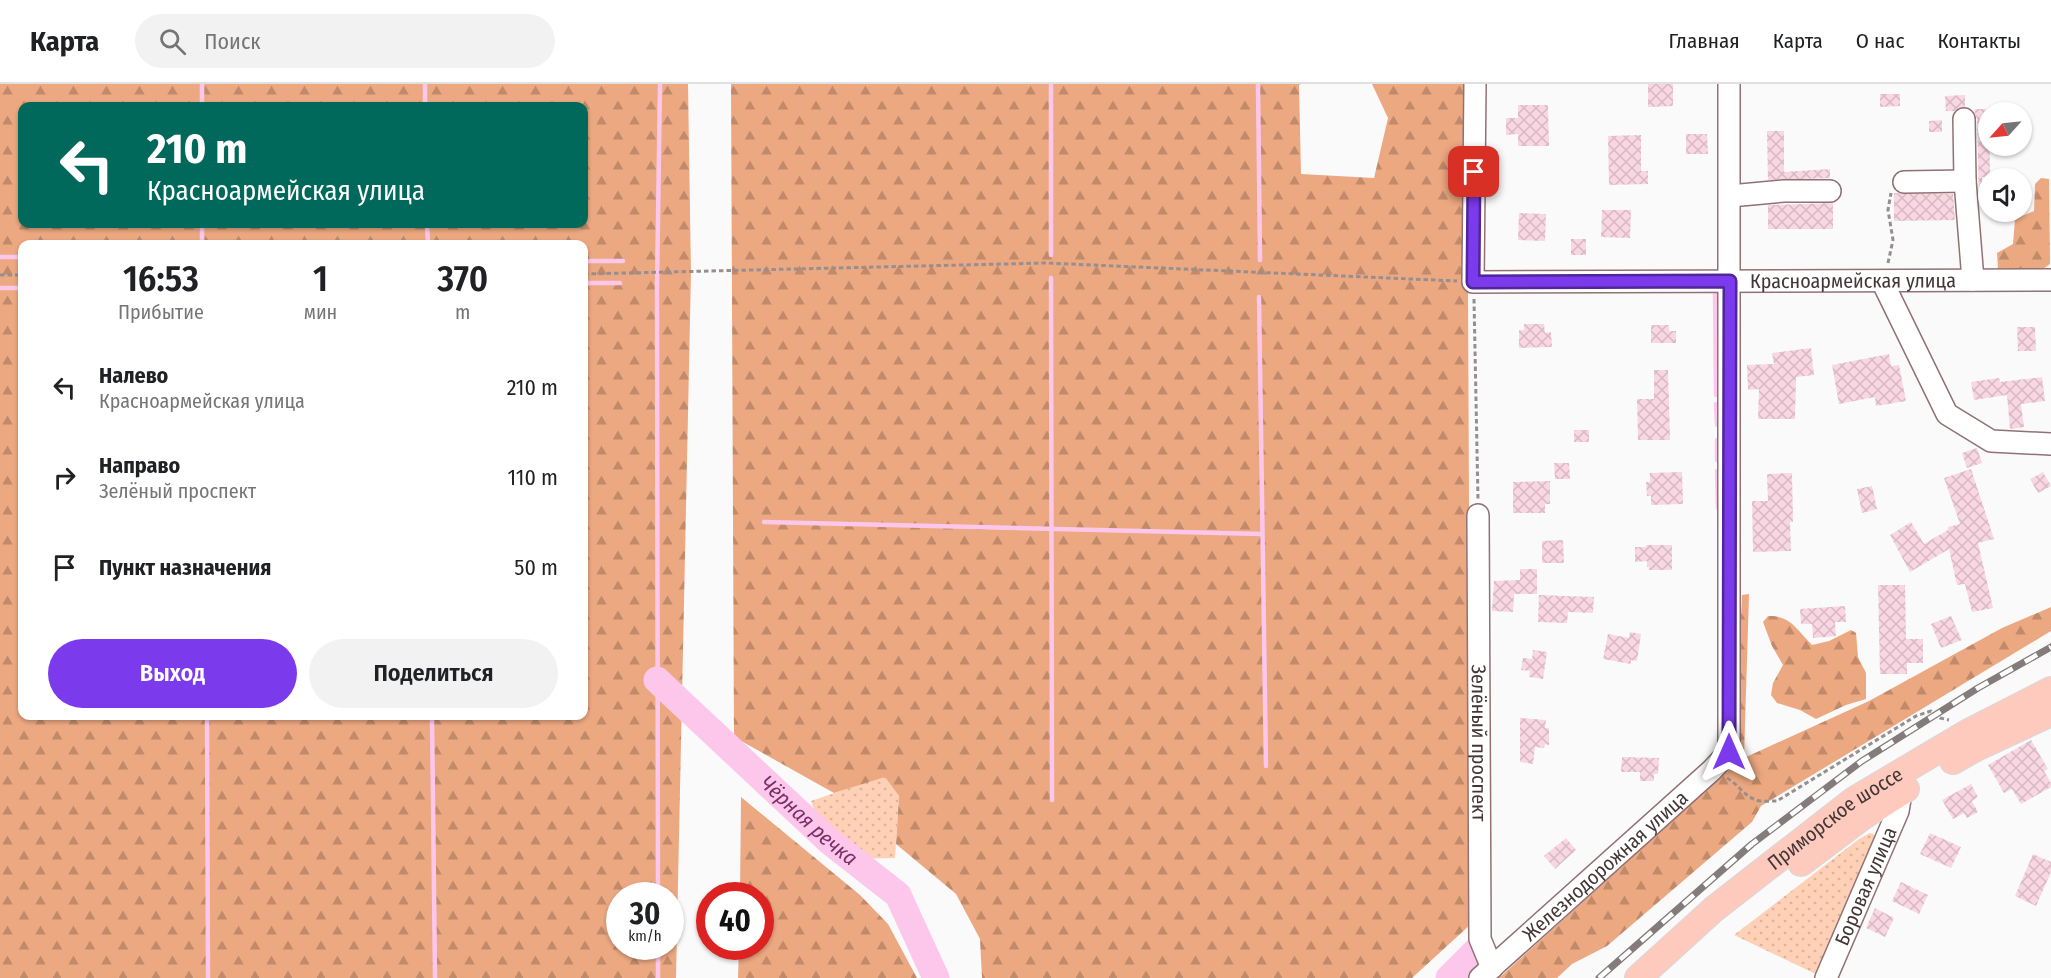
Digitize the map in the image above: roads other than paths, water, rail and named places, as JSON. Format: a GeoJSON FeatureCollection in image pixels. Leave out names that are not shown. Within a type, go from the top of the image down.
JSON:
{"type":"FeatureCollection","features":[{"type":"Feature","properties":{"kind":"main road","name":"Приморское шоссе"},"geometry":{"type":"LineString","coordinates":[[1638,978],[1714,909],[1854,800],[1973,730],[2051,690]]}},
{"type":"Feature","properties":{"kind":"main road","name":"Приморское шоссе"},"geometry":{"type":"LineString","coordinates":[[1662,978],[1728,919],[1862,817],[1976,748],[2051,714]]}},
{"type":"Feature","properties":{"kind":"street","name":"Красноармейская улица"},"geometry":{"type":"LineString","coordinates":[[1475,84],[1473,282],[2051,280]]}},
{"type":"Feature","properties":{"kind":"street"},"geometry":{"type":"LineString","coordinates":[[1729,84],[1730,281]]}},
{"type":"Feature","properties":{"kind":"street"},"geometry":{"type":"LineString","coordinates":[[1964,119],[1965,181],[1973,280]]}},
{"type":"Feature","properties":{"kind":"street"},"geometry":{"type":"LineString","coordinates":[[1904,182],[1965,181]]}},
{"type":"Feature","properties":{"kind":"street"},"geometry":{"type":"LineString","coordinates":[[1730,196],[1784,191],[1830,191]]}},
{"type":"Feature","properties":{"kind":"street","name":"Железнодорожная улица"},"geometry":{"type":"LineString","coordinates":[[1486,973],[1712,770],[1729,752],[1730,281]]}},
{"type":"Feature","properties":{"kind":"street"},"geometry":{"type":"LineString","coordinates":[[1882,281],[1947,414],[1991,441],[2051,444]]}},
{"type":"Feature","properties":{"kind":"street","name":"Зелёный проспект"},"geometry":{"type":"LineString","coordinates":[[1478,515],[1480,939],[1486,973]]}},
{"type":"Feature","properties":{"kind":"street","name":"Боровая улица"},"geometry":{"type":"LineString","coordinates":[[1826,978],[1898,811],[1901,793]]}},
{"type":"Feature","properties":{"kind":"waterway"},"geometry":{"type":"LineString","coordinates":[[202,84],[202,102]]}},
{"type":"Feature","properties":{"kind":"waterway"},"geometry":{"type":"LineString","coordinates":[[425,84],[425,102]]}},
{"type":"Feature","properties":{"kind":"waterway"},"geometry":{"type":"LineString","coordinates":[[658,882],[657,288],[660,84]]}},
{"type":"Feature","properties":{"kind":"waterway"},"geometry":{"type":"LineString","coordinates":[[1051,84],[1051,255]]}},
{"type":"Feature","properties":{"kind":"waterway"},"geometry":{"type":"LineString","coordinates":[[1258,84],[1260,260]]}},
{"type":"Feature","properties":{"kind":"waterway"},"geometry":{"type":"LineString","coordinates":[[202,228],[202,240]]}},
{"type":"Feature","properties":{"kind":"waterway"},"geometry":{"type":"LineString","coordinates":[[427,228],[428,240]]}},
{"type":"Feature","properties":{"kind":"waterway"},"geometry":{"type":"LineString","coordinates":[[0,257],[18,257]]}},
{"type":"Feature","properties":{"kind":"waterway"},"geometry":{"type":"LineString","coordinates":[[588,261],[623,261]]}},
{"type":"Feature","properties":{"kind":"waterway"},"geometry":{"type":"LineString","coordinates":[[1051,278],[1052,800]]}},
{"type":"Feature","properties":{"kind":"waterway"},"geometry":{"type":"LineString","coordinates":[[588,283],[620,283]]}},
{"type":"Feature","properties":{"kind":"waterway"},"geometry":{"type":"LineString","coordinates":[[0,288],[18,288]]}},
{"type":"Feature","properties":{"kind":"waterway"},"geometry":{"type":"LineString","coordinates":[[1710,291],[1715,291],[1716,395]]}},
{"type":"Feature","properties":{"kind":"waterway"},"geometry":{"type":"LineString","coordinates":[[1259,297],[1266,766]]}},
{"type":"Feature","properties":{"kind":"waterway"},"geometry":{"type":"LineString","coordinates":[[1716,404],[1717,425]]}},
{"type":"Feature","properties":{"kind":"waterway"},"geometry":{"type":"LineString","coordinates":[[1717,440],[1717,460]]}},
{"type":"Feature","properties":{"kind":"waterway"},"geometry":{"type":"LineString","coordinates":[[1717,471],[1718,508]]}},
{"type":"Feature","properties":{"kind":"waterway"},"geometry":{"type":"LineString","coordinates":[[764,522],[1262,534]]}},
{"type":"Feature","properties":{"kind":"waterway","name":"Чёрная речка"},"geometry":{"type":"LineString","coordinates":[[657,680],[829,841],[898,895],[936,978]]}},
{"type":"Feature","properties":{"kind":"waterway"},"geometry":{"type":"LineString","coordinates":[[207,720],[208,978]]}},
{"type":"Feature","properties":{"kind":"waterway"},"geometry":{"type":"LineString","coordinates":[[432,720],[435,978]]}},
{"type":"Feature","properties":{"kind":"waterway","name":"Чёрная речка"},"geometry":{"type":"LineString","coordinates":[[1449,978],[1478,949]]}},
{"type":"Feature","properties":{"kind":"waterway"},"geometry":{"type":"LineString","coordinates":[[658,960],[658,978]]}},
{"type":"Feature","properties":{"kind":"railway"},"geometry":{"type":"LineString","coordinates":[[1599,978],[1752,844],[1862,761],[1978,688],[2051,647]]}}]}
